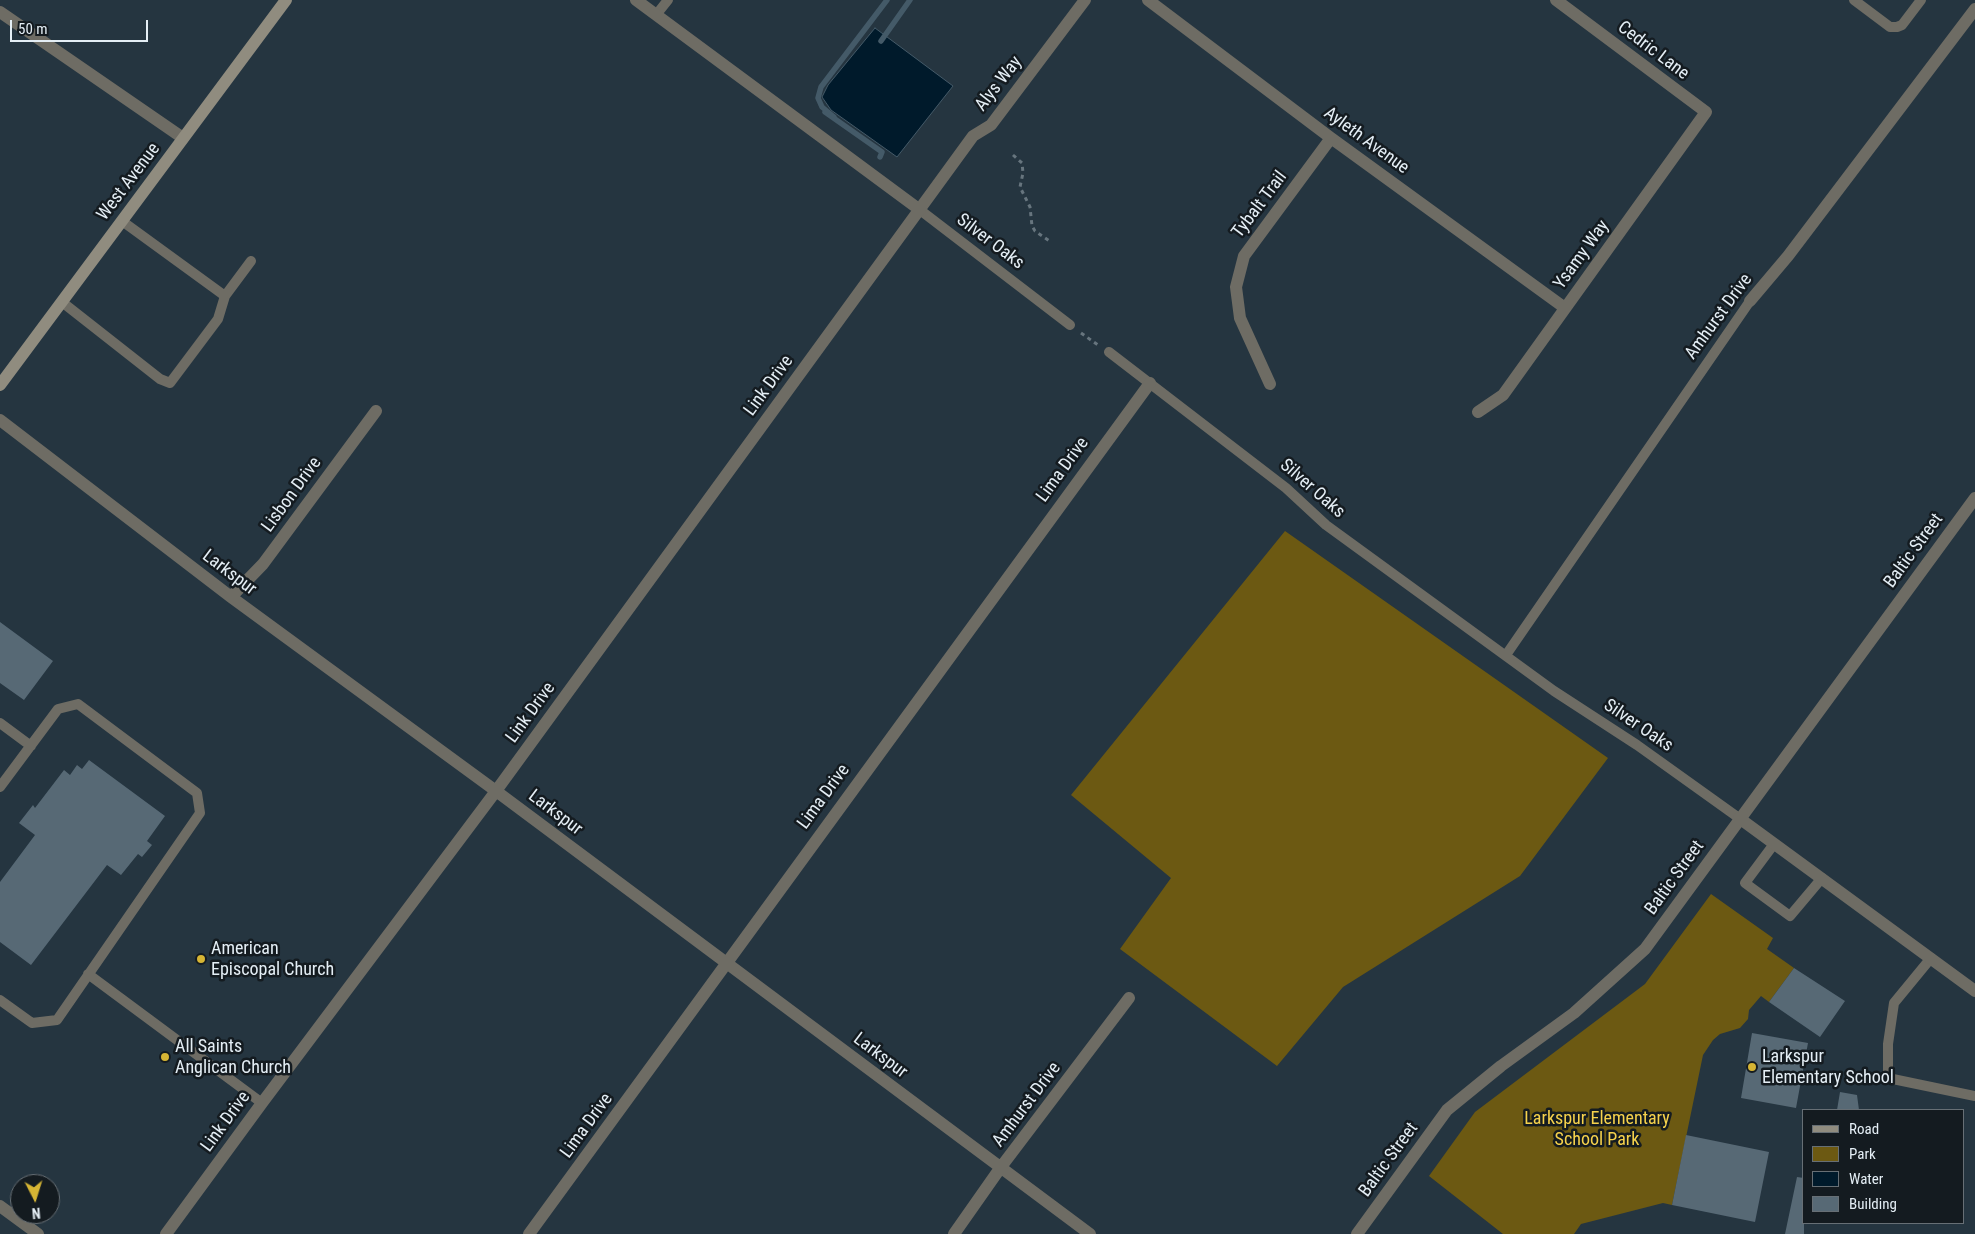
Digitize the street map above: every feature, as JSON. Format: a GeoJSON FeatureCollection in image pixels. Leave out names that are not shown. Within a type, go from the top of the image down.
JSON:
{"type":"FeatureCollection","features":[{"type":"Feature","properties":{"kind":"main road","name":"West Avenue"},"geometry":{"type":"LineString","coordinates":[[0,385],[286,0]]}},
{"type":"Feature","properties":{"kind":"street","name":"Silver Oaks"},"geometry":{"type":"LineString","coordinates":[[636,0],[920,210]]}},
{"type":"Feature","properties":{"kind":"street","name":"Alys Way"},"geometry":{"type":"LineString","coordinates":[[920,210],[973,136],[992,125],[1085,0]]}},
{"type":"Feature","properties":{"kind":"street","name":"Ayleth Avenue"},"geometry":{"type":"LineString","coordinates":[[1148,0],[1331,138],[1565,308]]}},
{"type":"Feature","properties":{"kind":"street","name":"Cedric Lane"},"geometry":{"type":"LineString","coordinates":[[1556,0],[1706,112]]}},
{"type":"Feature","properties":{"kind":"street","name":"Amhurst Drive"},"geometry":{"type":"LineString","coordinates":[[1750,301],[1788,256],[1975,9]]}},
{"type":"Feature","properties":{"kind":"street"},"geometry":{"type":"LineString","coordinates":[[0,12],[183,138]]}},
{"type":"Feature","properties":{"kind":"street","name":"Ysamy Way"},"geometry":{"type":"LineString","coordinates":[[1478,412],[1503,395],[1706,112]]}},
{"type":"Feature","properties":{"kind":"street","name":"Tybalt Trail"},"geometry":{"type":"LineString","coordinates":[[1270,384],[1240,318],[1236,286],[1244,256],[1331,138]]}},
{"type":"Feature","properties":{"kind":"street","name":"Link Drive"},"geometry":{"type":"LineString","coordinates":[[166,1234],[262,1102],[496,791],[920,210]]}},
{"type":"Feature","properties":{"kind":"street","name":"Lima Drive"},"geometry":{"type":"LineString","coordinates":[[530,1234],[1150,382]]}},
{"type":"Feature","properties":{"kind":"street","name":"Lisbon Drive"},"geometry":{"type":"LineString","coordinates":[[231,597],[263,564],[376,411]]}},
{"type":"Feature","properties":{"kind":"street","name":"Larkspur"},"geometry":{"type":"LineString","coordinates":[[0,420],[231,597],[496,791],[1090,1234]]}},
{"type":"Feature","properties":{"kind":"street","name":"Baltic Street"},"geometry":{"type":"LineString","coordinates":[[1357,1234],[1446,1110],[1501,1066],[1574,1014],[1644,949],[1975,498]]}},
{"type":"Feature","properties":{"kind":"street","name":"Silver Oaks"},"geometry":{"type":"LineString","coordinates":[[1739,818],[1975,991]]}},
{"type":"Feature","properties":{"kind":"street","name":"Amhurst Drive"},"geometry":{"type":"LineString","coordinates":[[954,1234],[1001,1167],[1130,998]]}},
{"type":"Feature","properties":{"kind":"street"},"geometry":{"type":"LineString","coordinates":[[0,1206],[38,1234]]}},
{"type":"Feature","properties":{"kind":"lane"},"geometry":{"type":"LineString","coordinates":[[656,16],[668,0]]}},
{"type":"Feature","properties":{"kind":"lane"},"geometry":{"type":"LineString","coordinates":[[1854,0],[1890,27],[1897,27],[1902,25],[1921,0]]}},
{"type":"Feature","properties":{"kind":"lane","name":"Silver Oaks"},"geometry":{"type":"LineString","coordinates":[[920,210],[1070,325]]}},
{"type":"Feature","properties":{"kind":"lane"},"geometry":{"type":"LineString","coordinates":[[122,220],[225,296]]}},
{"type":"Feature","properties":{"kind":"lane"},"geometry":{"type":"LineString","coordinates":[[62,302],[160,379],[170,382],[218,319],[225,296],[251,261]]}},
{"type":"Feature","properties":{"kind":"lane","name":"Amhurst Drive"},"geometry":{"type":"LineString","coordinates":[[1506,655],[1750,301]]}},
{"type":"Feature","properties":{"kind":"lane","name":"Silver Oaks"},"geometry":{"type":"LineString","coordinates":[[1109,352],[1286,488],[1326,525],[1554,691],[1637,745],[1739,818]]}},
{"type":"Feature","properties":{"kind":"lane"},"geometry":{"type":"LineString","coordinates":[[0,787],[58,709],[78,704],[197,793],[200,814],[57,1020],[32,1023],[0,1000]]}},
{"type":"Feature","properties":{"kind":"lane"},"geometry":{"type":"LineString","coordinates":[[0,723],[31,746]]}},
{"type":"Feature","properties":{"kind":"lane"},"geometry":{"type":"LineString","coordinates":[[1774,844],[1745,883],[1790,916],[1822,878]]}},
{"type":"Feature","properties":{"kind":"lane"},"geometry":{"type":"LineString","coordinates":[[1931,958],[1894,1004],[1888,1044],[1888,1078],[1975,1096]]}},
{"type":"Feature","properties":{"kind":"lane"},"geometry":{"type":"LineString","coordinates":[[88,974],[262,1102]]}},
{"type":"Feature","properties":{"kind":"path"},"geometry":{"type":"LineString","coordinates":[[1013,155],[1022,163],[1023,173],[1020,187],[1030,207],[1032,226],[1035,231],[1051,242]]}},
{"type":"Feature","properties":{"kind":"path"},"geometry":{"type":"LineString","coordinates":[[1070,325],[1109,352]]}},
{"type":"Feature","properties":{"kind":"green space"},"geometry":{"type":"Polygon","coordinates":[[[1285,531],[1608,758],[1520,876],[1343,987],[1277,1066],[1120,949],[1171,878],[1071,795],[1285,531]]]}},
{"type":"Feature","properties":{"kind":"green space","name":"Larkspur Elementary School Park"},"geometry":{"type":"Polygon","coordinates":[[[1711,894],[1773,938],[1767,949],[1794,968],[1769,1002],[1761,996],[1749,1010],[1748,1019],[1740,1028],[1720,1034],[1713,1040],[1703,1055],[1672,1205],[1663,1203],[1581,1224],[1574,1234],[1503,1234],[1429,1176],[1475,1112],[1645,984],[1711,894]]]}},
{"type":"Feature","properties":{"kind":"water"},"geometry":{"type":"Polygon","coordinates":[[[875,28],[953,86],[897,157],[831,110],[822,97],[828,85],[875,28]]]}},
{"type":"Feature","properties":{"kind":"building"},"geometry":{"type":"Polygon","coordinates":[[[0,622],[53,661],[24,700],[0,683],[0,622]]]}},
{"type":"Feature","properties":{"kind":"building"},"geometry":{"type":"Polygon","coordinates":[[[89,760],[165,816],[147,841],[152,845],[142,857],[138,854],[121,875],[107,865],[31,965],[0,942],[0,882],[35,835],[19,823],[33,805],[35,808],[64,770],[70,775],[77,765],[82,769],[89,760]]]}},
{"type":"Feature","properties":{"kind":"building"},"geometry":{"type":"Polygon","coordinates":[[[1794,968],[1845,1001],[1820,1037],[1769,1002],[1794,968]]]}},
{"type":"Feature","properties":{"kind":"building"},"geometry":{"type":"Polygon","coordinates":[[[1752,1033],[1808,1043],[1796,1108],[1741,1098],[1752,1033]]]}},
{"type":"Feature","properties":{"kind":"building"},"geometry":{"type":"Polygon","coordinates":[[[1840,1092],[1857,1095],[1859,1109],[1837,1109],[1840,1092]]]}},
{"type":"Feature","properties":{"kind":"building"},"geometry":{"type":"Polygon","coordinates":[[[1686,1135],[1769,1152],[1755,1222],[1672,1205],[1686,1135]]]}},
{"type":"Feature","properties":{"kind":"building"},"geometry":{"type":"Polygon","coordinates":[[[1797,1177],[1802,1178],[1802,1224],[1804,1224],[1804,1234],[1785,1234],[1797,1177]]]}},
{"type":"Feature","properties":{"kind":"waterway"},"geometry":{"type":"LineString","coordinates":[[880,157],[882,152],[825,112],[834,117],[822,107],[818,98],[821,87],[887,0]]}},
{"type":"Feature","properties":{"kind":"waterway"},"geometry":{"type":"LineString","coordinates":[[881,41],[910,0]]}},
{"type":"Feature","properties":{"kind":"place","name":"American Episcopal Church"},"geometry":{"type":"Point","coordinates":[201,959]}},
{"type":"Feature","properties":{"kind":"place","name":"All Saints Anglican Church"},"geometry":{"type":"Point","coordinates":[165,1057]}},
{"type":"Feature","properties":{"kind":"place","name":"Larkspur Elementary School"},"geometry":{"type":"Point","coordinates":[1752,1067]}}]}
